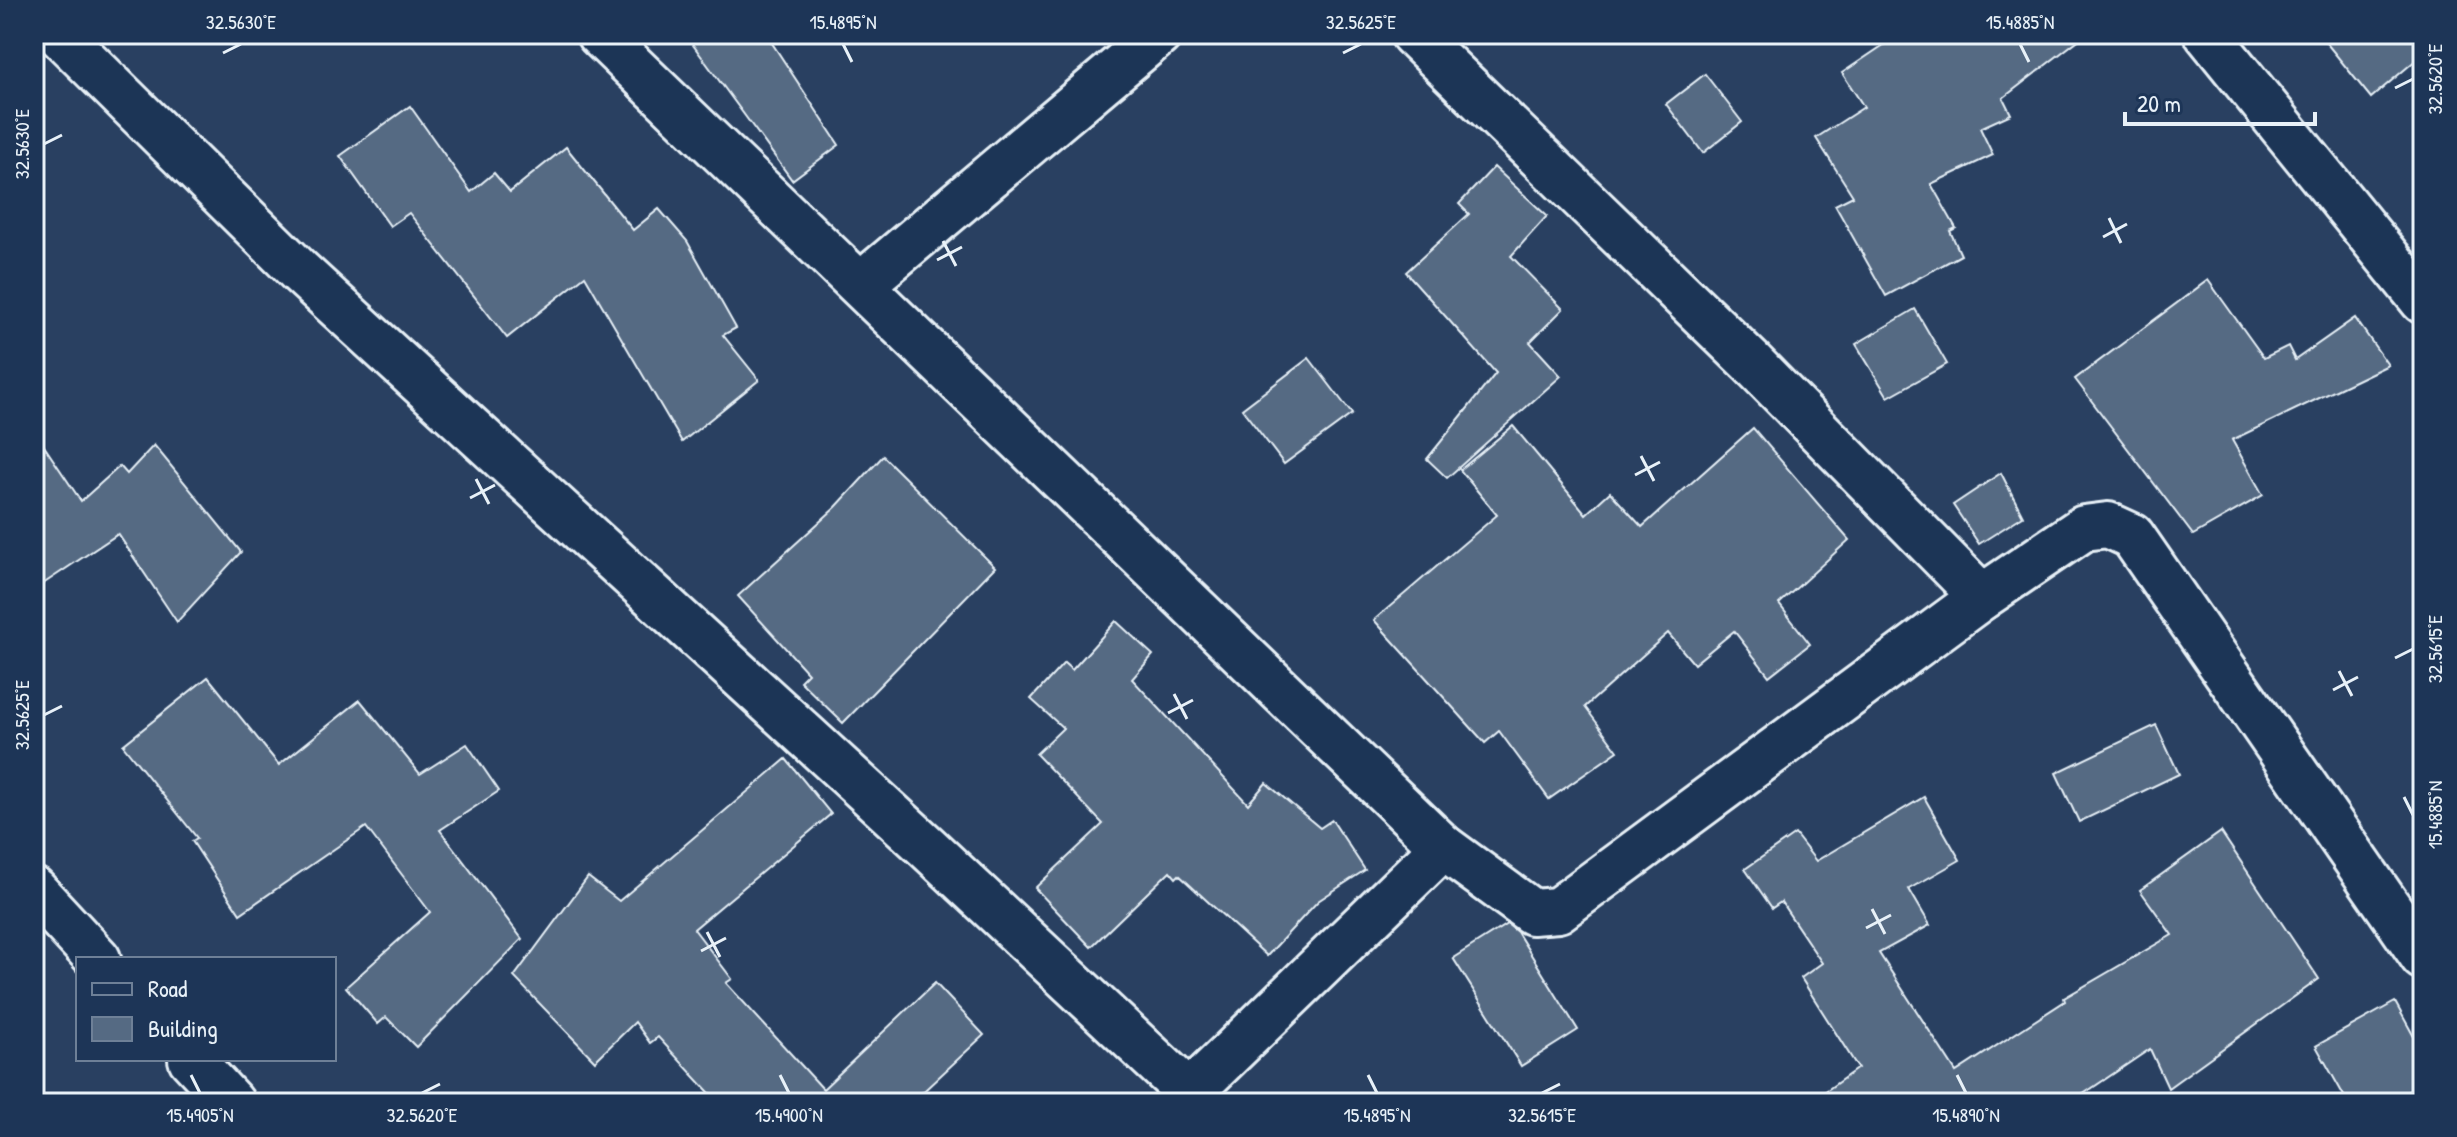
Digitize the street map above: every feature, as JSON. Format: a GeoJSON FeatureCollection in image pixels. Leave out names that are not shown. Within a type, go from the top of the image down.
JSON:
{"type":"FeatureCollection","features":[{"type":"Feature","properties":{"kind":"street"},"geometry":{"type":"LineString","coordinates":[[59,34],[299,271],[1190,1100],[1443,847]]}},
{"type":"Feature","properties":{"kind":"street"},"geometry":{"type":"LineString","coordinates":[[599,34],[862,284],[1443,847],[1532,912],[1558,910],[1982,597],[2084,528],[2108,525],[2132,536],[2423,957]]}},
{"type":"Feature","properties":{"kind":"street"},"geometry":{"type":"LineString","coordinates":[[862,284],[1159,34]]}},
{"type":"Feature","properties":{"kind":"street"},"geometry":{"type":"LineString","coordinates":[[1413,34],[1751,362],[1982,597]]}},
{"type":"Feature","properties":{"kind":"street"},"geometry":{"type":"LineString","coordinates":[[2207,34],[2423,301]]}},
{"type":"Feature","properties":{"kind":"street"},"geometry":{"type":"LineString","coordinates":[[34,890],[96,957]]}},
{"type":"Feature","properties":{"kind":"street"},"geometry":{"type":"LineString","coordinates":[[193,1061],[232,1103]]}},
{"type":"Feature","properties":{"kind":"building"},"geometry":{"type":"Polygon","coordinates":[[[685,34],[766,34],[839,145],[792,180],[685,34]]]}},
{"type":"Feature","properties":{"kind":"building"},"geometry":{"type":"Polygon","coordinates":[[[1900,34],[2086,34],[2003,98],[2011,114],[1980,128],[1993,155],[1931,184],[1956,228],[1950,231],[1961,255],[1886,296],[1835,205],[1853,196],[1816,138],[1864,107],[1842,73],[1900,34]]]}},
{"type":"Feature","properties":{"kind":"building"},"geometry":{"type":"Polygon","coordinates":[[[2319,34],[2423,34],[2423,54],[2371,98],[2319,34]]]}},
{"type":"Feature","properties":{"kind":"building"},"geometry":{"type":"Polygon","coordinates":[[[1705,74],[1742,122],[1703,153],[1666,104],[1705,74]]]}},
{"type":"Feature","properties":{"kind":"building"},"geometry":{"type":"Polygon","coordinates":[[[410,106],[471,192],[494,173],[510,192],[566,147],[633,230],[659,209],[687,241],[736,328],[723,335],[759,380],[682,442],[585,276],[507,338],[409,213],[390,226],[340,156],[410,106]]]}},
{"type":"Feature","properties":{"kind":"building"},"geometry":{"type":"Polygon","coordinates":[[[1494,167],[1547,216],[1511,256],[1563,309],[1530,342],[1561,376],[1447,478],[1427,459],[1496,373],[1406,272],[1469,214],[1459,204],[1494,167]]]}},
{"type":"Feature","properties":{"kind":"building"},"geometry":{"type":"Polygon","coordinates":[[[2208,280],[2264,358],[2288,346],[2295,360],[2355,318],[2388,365],[2232,440],[2263,495],[2193,535],[2075,379],[2208,280]]]}},
{"type":"Feature","properties":{"kind":"building"},"geometry":{"type":"Polygon","coordinates":[[[1915,309],[1947,364],[1888,397],[1856,344],[1915,309]]]}},
{"type":"Feature","properties":{"kind":"building"},"geometry":{"type":"Polygon","coordinates":[[[1309,358],[1352,414],[1284,464],[1242,409],[1309,358]]]}},
{"type":"Feature","properties":{"kind":"building"},"geometry":{"type":"Polygon","coordinates":[[[1513,426],[1586,514],[1610,492],[1642,527],[1753,428],[1849,540],[1779,604],[1810,644],[1769,676],[1734,631],[1694,664],[1668,633],[1585,707],[1618,751],[1549,799],[1499,731],[1485,743],[1374,620],[1497,515],[1460,470],[1513,426]]]}},
{"type":"Feature","properties":{"kind":"building"},"geometry":{"type":"Polygon","coordinates":[[[34,431],[81,501],[120,466],[127,474],[154,445],[241,552],[177,622],[118,534],[34,590],[34,431]]]}},
{"type":"Feature","properties":{"kind":"building"},"geometry":{"type":"Polygon","coordinates":[[[883,456],[995,567],[843,723],[800,681],[808,673],[738,596],[836,507],[883,456]]]}},
{"type":"Feature","properties":{"kind":"building"},"geometry":{"type":"Polygon","coordinates":[[[2001,473],[2023,516],[1979,544],[1953,505],[2001,473]]]}},
{"type":"Feature","properties":{"kind":"building"},"geometry":{"type":"Polygon","coordinates":[[[1116,621],[1153,655],[1132,679],[1248,804],[1266,783],[1320,828],[1332,820],[1365,870],[1318,901],[1267,956],[1179,875],[1176,878],[1170,871],[1091,947],[1035,888],[1103,824],[1036,754],[1063,728],[1031,699],[1064,663],[1072,670],[1116,621]]]}},
{"type":"Feature","properties":{"kind":"building"},"geometry":{"type":"Polygon","coordinates":[[[208,677],[279,765],[360,700],[420,774],[467,744],[499,791],[440,830],[522,939],[416,1047],[386,1017],[378,1024],[346,987],[430,912],[366,827],[240,914],[192,841],[197,838],[123,745],[208,677]]]}},
{"type":"Feature","properties":{"kind":"building"},"geometry":{"type":"Polygon","coordinates":[[[2156,725],[2179,774],[2079,822],[2056,773],[2156,725]]]}},
{"type":"Feature","properties":{"kind":"building"},"geometry":{"type":"Polygon","coordinates":[[[786,759],[831,814],[694,929],[732,979],[726,983],[823,1089],[935,983],[984,1035],[911,1103],[719,1103],[658,1037],[650,1043],[635,1022],[595,1061],[514,977],[588,877],[619,901],[786,759]]]}},
{"type":"Feature","properties":{"kind":"building"},"geometry":{"type":"Polygon","coordinates":[[[1924,797],[1960,860],[1909,889],[1930,925],[1879,953],[1956,1072],[2065,1001],[2064,998],[2172,935],[2140,890],[2221,832],[2319,979],[2168,1088],[2150,1049],[2070,1103],[1809,1103],[1858,1068],[1801,978],[1822,963],[1781,902],[1772,908],[1745,869],[1795,834],[1816,861],[1924,797]]]}},
{"type":"Feature","properties":{"kind":"building"},"geometry":{"type":"Polygon","coordinates":[[[1507,924],[1517,932],[1578,1030],[1521,1066],[1453,958],[1507,924]]]}},
{"type":"Feature","properties":{"kind":"building"},"geometry":{"type":"Polygon","coordinates":[[[2395,1002],[2423,1053],[2423,1083],[2387,1103],[2348,1103],[2316,1046],[2395,1002]]]}}]}
